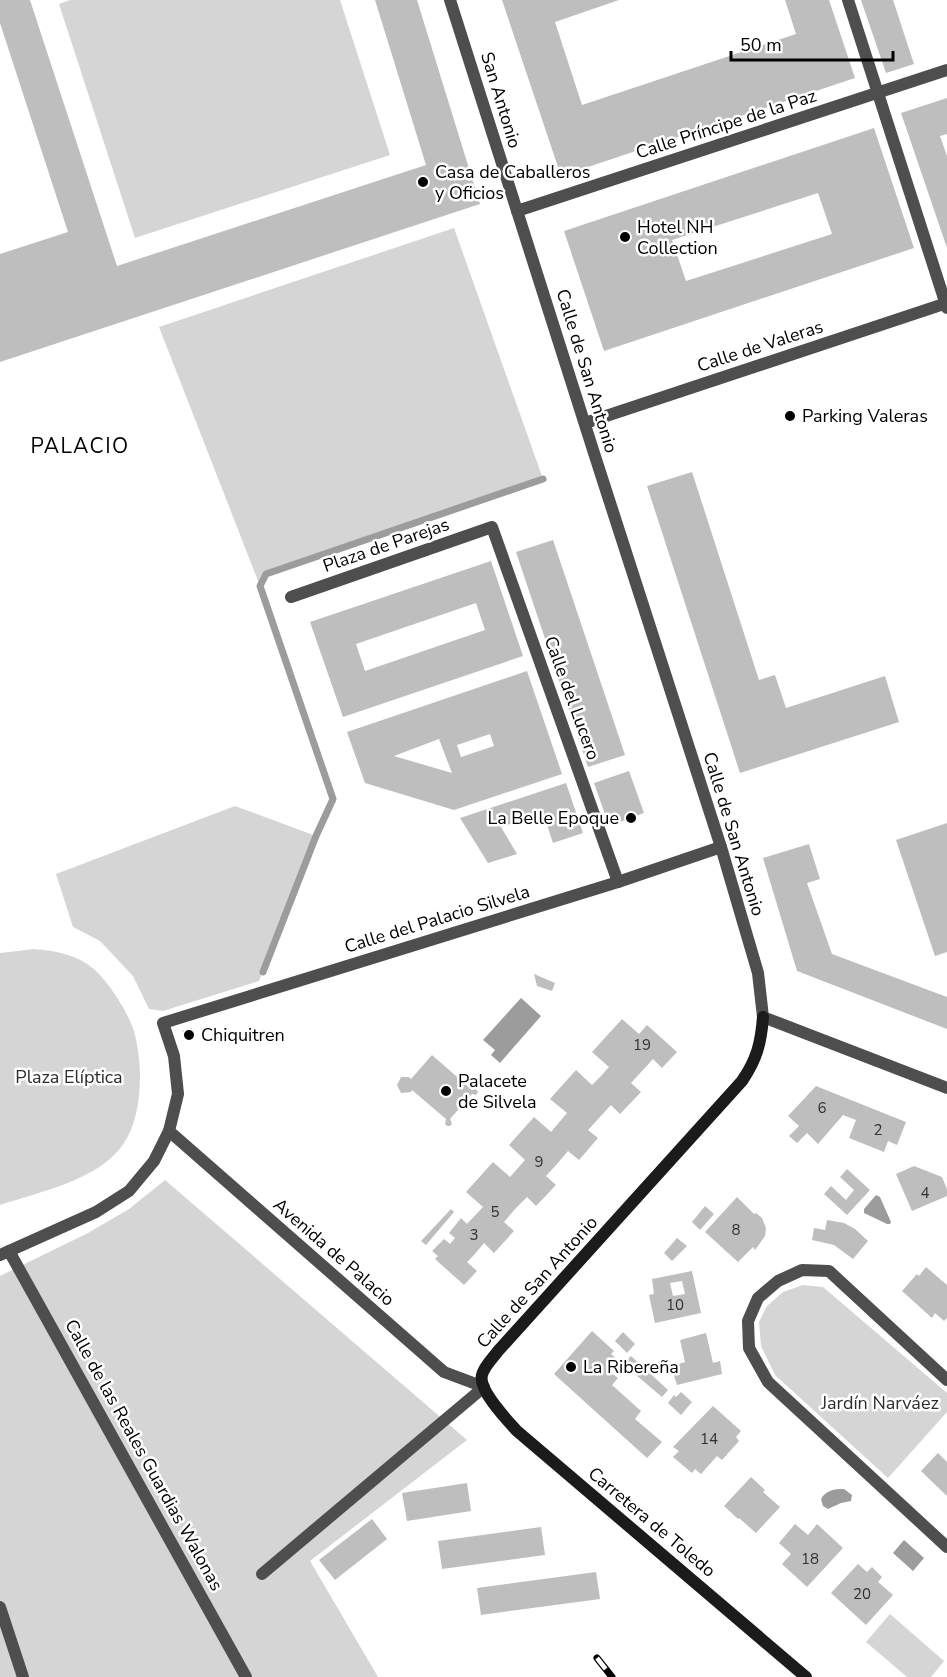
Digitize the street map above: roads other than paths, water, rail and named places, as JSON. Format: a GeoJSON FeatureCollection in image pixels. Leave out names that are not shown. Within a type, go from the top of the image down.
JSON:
{"type":"FeatureCollection","features":[{"type":"Feature","properties":{"kind":"street","name":"San Antonio"},"geometry":{"type":"LineString","coordinates":[[450,0],[517,211]]}},
{"type":"Feature","properties":{"kind":"street"},"geometry":{"type":"LineString","coordinates":[[848,0],[946,305]]}},
{"type":"Feature","properties":{"kind":"street","name":"Calle Príncipe de la Paz"},"geometry":{"type":"LineString","coordinates":[[517,211],[947,70]]}},
{"type":"Feature","properties":{"kind":"street","name":"Calle de San Antonio"},"geometry":{"type":"LineString","coordinates":[[484,1387],[481,1377],[498,1351],[742,1081],[756,1058],[761,1040],[763,1017],[758,973],[721,847],[517,211]]}},
{"type":"Feature","properties":{"kind":"street","name":"Calle de Valeras"},"geometry":{"type":"LineString","coordinates":[[585,423],[946,305]]}},
{"type":"Feature","properties":{"kind":"street","name":"Plaza de Parejas"},"geometry":{"type":"LineString","coordinates":[[291,597],[492,527]]}},
{"type":"Feature","properties":{"kind":"street","name":"Calle del Lucero"},"geometry":{"type":"LineString","coordinates":[[492,527],[618,882]]}},
{"type":"Feature","properties":{"kind":"street","name":"Calle del Palacio Silvela"},"geometry":{"type":"LineString","coordinates":[[168,1131],[178,1095],[174,1056],[163,1023],[618,882],[721,847]]}},
{"type":"Feature","properties":{"kind":"street"},"geometry":{"type":"LineString","coordinates":[[763,1017],[947,1088]]}},
{"type":"Feature","properties":{"kind":"street"},"geometry":{"type":"LineString","coordinates":[[5,1253],[96,1212],[129,1191],[154,1161],[168,1131]]}},
{"type":"Feature","properties":{"kind":"street","name":"Avenida de Palacio"},"geometry":{"type":"LineString","coordinates":[[168,1131],[444,1372],[484,1387]]}},
{"type":"Feature","properties":{"kind":"street","name":"Calle de las Reales Guardias Walonas"},"geometry":{"type":"LineString","coordinates":[[5,1253],[246,1677]]}},
{"type":"Feature","properties":{"kind":"street"},"geometry":{"type":"LineString","coordinates":[[947,1380],[829,1271],[802,1270],[778,1281],[758,1298],[747,1321],[749,1348],[768,1382],[947,1547]]}},
{"type":"Feature","properties":{"kind":"street"},"geometry":{"type":"LineString","coordinates":[[262,1574],[484,1387]]}},
{"type":"Feature","properties":{"kind":"street","name":"Carretera de Toledo"},"geometry":{"type":"LineString","coordinates":[[484,1387],[501,1413],[517,1431],[806,1677]]}},
{"type":"Feature","properties":{"kind":"street"},"geometry":{"type":"LineString","coordinates":[[0,1607],[23,1677]]}},
{"type":"Feature","properties":{"kind":"waterway"},"geometry":{"type":"LineString","coordinates":[[263,972],[316,836],[333,799],[260,586],[266,574],[543,479]]}},
{"type":"Feature","properties":{"kind":"railway"},"geometry":{"type":"LineString","coordinates":[[597,1658],[612,1677]]}},
{"type":"Feature","properties":{"kind":"place","name":"Casa de Caballeros y Oficios"},"geometry":{"type":"Point","coordinates":[423,182]}},
{"type":"Feature","properties":{"kind":"place","name":"Hotel NH Collection"},"geometry":{"type":"Point","coordinates":[625,237]}},
{"type":"Feature","properties":{"kind":"place","name":"Parking Valeras"},"geometry":{"type":"Point","coordinates":[790,416]}},
{"type":"Feature","properties":{"kind":"place","name":"La Belle Epoque"},"geometry":{"type":"Point","coordinates":[631,818]}},
{"type":"Feature","properties":{"kind":"place","name":"Chiquitren"},"geometry":{"type":"Point","coordinates":[189,1035]}},
{"type":"Feature","properties":{"kind":"place","name":"Palacete de Silvela"},"geometry":{"type":"Point","coordinates":[446,1091]}},
{"type":"Feature","properties":{"kind":"place","name":"La Ribereña"},"geometry":{"type":"Point","coordinates":[571,1367]}},
{"type":"Feature","properties":{"kind":"district","name":"PALACIO"},"geometry":{"type":"Point","coordinates":[80,446]}},
{"type":"Feature","properties":{"kind":"park label","name":"Plaza Elíptica"},"geometry":{"type":"Point","coordinates":[69,1077]}},
{"type":"Feature","properties":{"kind":"park label","name":"Jardín Narváez"},"geometry":{"type":"Point","coordinates":[880,1403]}}]}
